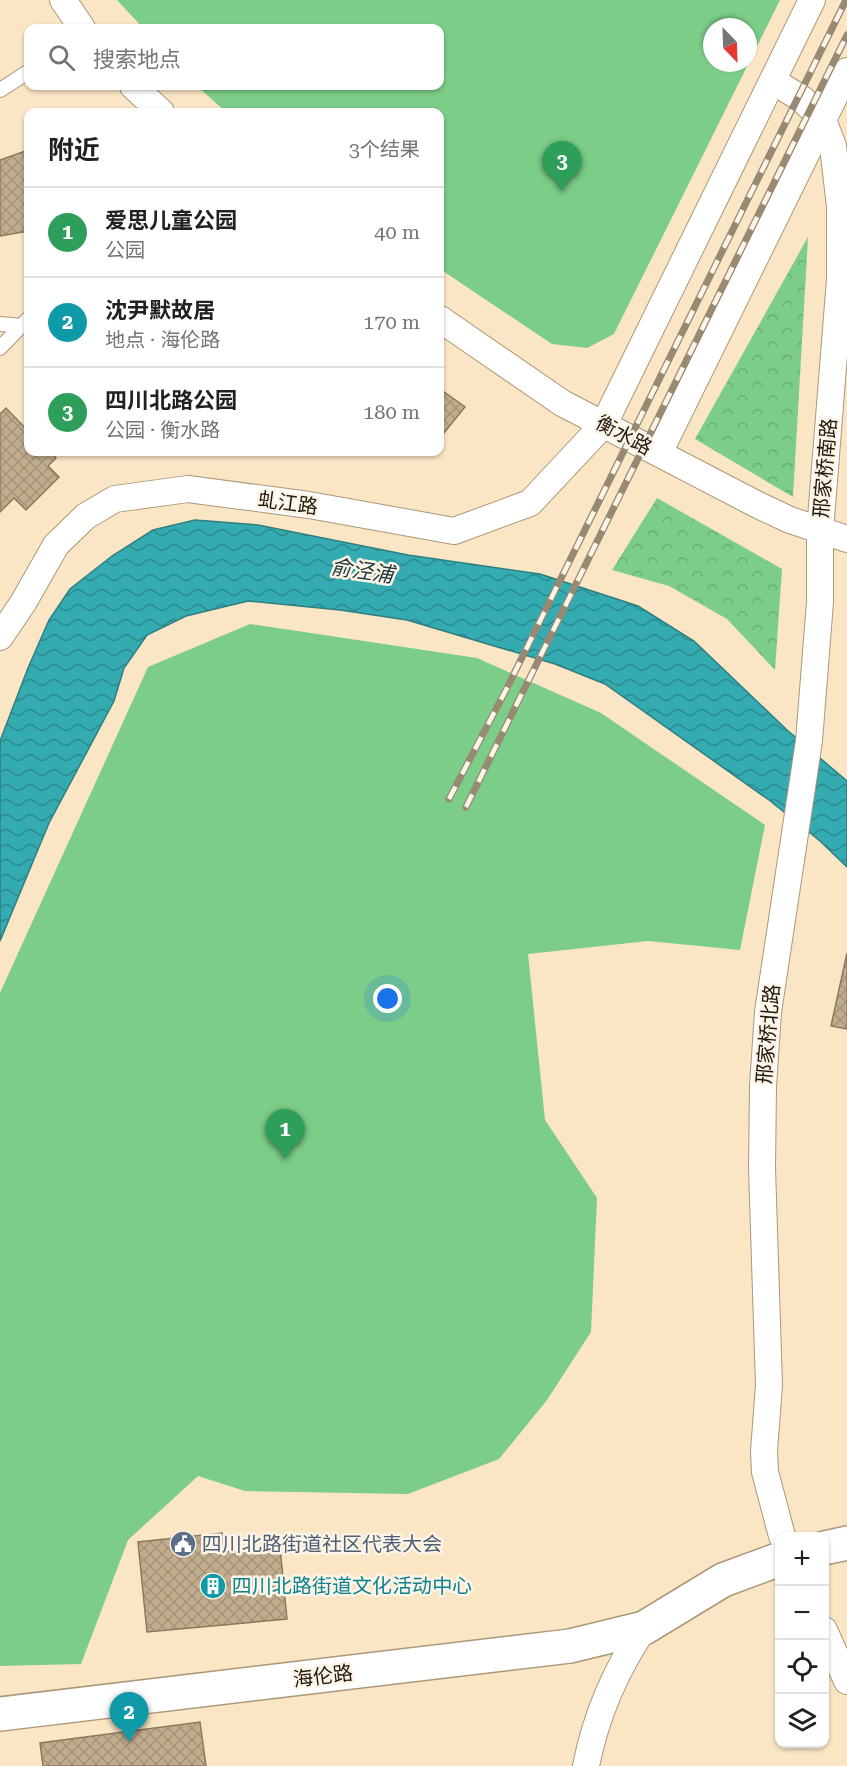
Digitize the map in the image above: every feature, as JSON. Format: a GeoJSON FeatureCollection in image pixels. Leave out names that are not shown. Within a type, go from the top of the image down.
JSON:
{"type":"FeatureCollection","features":[{"type":"Feature","properties":{"kind":"street"},"geometry":{"type":"LineString","coordinates":[[63,0],[79,24]]}},
{"type":"Feature","properties":{"kind":"street"},"geometry":{"type":"LineString","coordinates":[[772,81],[812,0]]}},
{"type":"Feature","properties":{"kind":"street"},"geometry":{"type":"LineString","coordinates":[[659,453],[847,71]]}},
{"type":"Feature","properties":{"kind":"street","name":"邢家桥南路"},"geometry":{"type":"LineString","coordinates":[[772,81],[802,99],[823,120],[833,146],[837,169],[840,207],[840,279],[820,531]]}},
{"type":"Feature","properties":{"kind":"street","name":"虬江路"},"geometry":{"type":"LineString","coordinates":[[0,637],[23,603],[56,545],[86,516],[115,499],[188,489],[309,505],[454,531],[530,503],[604,424],[772,81]]}},
{"type":"Feature","properties":{"kind":"street"},"geometry":{"type":"LineString","coordinates":[[136,90],[157,108]]}},
{"type":"Feature","properties":{"kind":"street","name":"衡水路"},"geometry":{"type":"LineString","coordinates":[[444,322],[562,403],[758,505],[820,531],[847,538]]}},
{"type":"Feature","properties":{"kind":"street","name":"邢家桥北路"},"geometry":{"type":"LineString","coordinates":[[781,1532],[765,1473],[764,1450],[769,1385],[762,1168],[763,1086],[768,1012],[809,741],[820,602],[820,531]]}},
{"type":"Feature","properties":{"kind":"street"},"geometry":{"type":"LineString","coordinates":[[829,1547],[847,1543]]}},
{"type":"Feature","properties":{"kind":"street"},"geometry":{"type":"LineString","coordinates":[[586,1766],[596,1724],[609,1689],[644,1628],[723,1580],[775,1561]]}},
{"type":"Feature","properties":{"kind":"street","name":"海伦路"},"geometry":{"type":"LineString","coordinates":[[0,1714],[570,1646],[644,1628]]}},
{"type":"Feature","properties":{"kind":"street"},"geometry":{"type":"LineString","coordinates":[[829,1639],[847,1681]]}},
{"type":"Feature","properties":{"kind":"lane"},"geometry":{"type":"LineString","coordinates":[[0,90],[24,75]]}},
{"type":"Feature","properties":{"kind":"lane"},"geometry":{"type":"LineString","coordinates":[[0,324],[24,323]]}},
{"type":"Feature","properties":{"kind":"lane"},"geometry":{"type":"LineString","coordinates":[[0,348],[24,324]]}},
{"type":"Feature","properties":{"kind":"green space"},"geometry":{"type":"Polygon","coordinates":[[[117,0],[780,0],[757,46],[757,18],[703,18],[703,72],[744,72],[614,334],[587,348],[552,344],[444,272],[444,108],[222,108],[201,90],[444,90],[444,24],[139,24],[117,0]]]}},
{"type":"Feature","properties":{"kind":"green space"},"geometry":{"type":"Polygon","coordinates":[[[808,237],[793,497],[695,439],[808,237]]]}},
{"type":"Feature","properties":{"kind":"green space"},"geometry":{"type":"Polygon","coordinates":[[[657,498],[782,569],[775,670],[727,619],[669,586],[612,570],[657,498]]]}},
{"type":"Feature","properties":{"kind":"green space"},"geometry":{"type":"Polygon","coordinates":[[[250,624],[477,658],[601,713],[765,825],[740,950],[648,941],[528,954],[545,1120],[597,1198],[591,1332],[547,1400],[499,1459],[408,1494],[245,1491],[198,1476],[128,1540],[81,1664],[0,1666],[0,993],[148,667],[250,624]]]}},
{"type":"Feature","properties":{"kind":"water","name":"俞泾浦"},"geometry":{"type":"Polygon","coordinates":[[[195,520],[258,525],[408,555],[540,574],[638,606],[694,641],[787,730],[847,781],[847,867],[820,841],[769,800],[605,684],[555,664],[407,620],[340,610],[248,601],[186,616],[147,635],[124,668],[114,701],[49,823],[0,941],[0,741],[49,620],[70,589],[112,556],[153,530],[195,520]]]}},
{"type":"Feature","properties":{"kind":"building"},"geometry":{"type":"Polygon","coordinates":[[[24,151],[24,232],[0,236],[0,160],[24,151]]]}},
{"type":"Feature","properties":{"kind":"building"},"geometry":{"type":"Polygon","coordinates":[[[444,392],[465,407],[444,433],[444,392]]]}},
{"type":"Feature","properties":{"kind":"building"},"geometry":{"type":"Polygon","coordinates":[[[6,408],[24,427],[24,456],[54,456],[56,458],[48,466],[59,477],[26,510],[14,498],[0,512],[0,414],[6,408]]]}},
{"type":"Feature","properties":{"kind":"building"},"geometry":{"type":"Polygon","coordinates":[[[847,953],[847,1029],[831,1026],[847,953]]]}},
{"type":"Feature","properties":{"kind":"building","name":"四川北路街道文化活动中心"},"geometry":{"type":"Polygon","coordinates":[[[222,1533],[224,1552],[280,1547],[287,1619],[147,1632],[138,1542],[222,1533]]]}},
{"type":"Feature","properties":{"kind":"building"},"geometry":{"type":"Polygon","coordinates":[[[200,1722],[206,1766],[43,1766],[40,1743],[200,1722]]]}},
{"type":"Feature","properties":{"kind":"railway"},"geometry":{"type":"LineString","coordinates":[[449,799],[506,690],[846,0]]}},
{"type":"Feature","properties":{"kind":"railway"},"geometry":{"type":"LineString","coordinates":[[466,807],[847,35]]}},
{"type":"Feature","properties":{"kind":"place","name":"四川北路公园"},"geometry":{"type":"Point","coordinates":[562,191]}},
{"type":"Feature","properties":{"kind":"place","name":"爱思儿童公园"},"geometry":{"type":"Point","coordinates":[285,1159]}},
{"type":"Feature","properties":{"kind":"place","name":"四川北路街道社区代表大会"},"geometry":{"type":"Point","coordinates":[183,1544]}},
{"type":"Feature","properties":{"kind":"place","name":"四川北路街道文化活动中心"},"geometry":{"type":"Point","coordinates":[213,1586]}},
{"type":"Feature","properties":{"kind":"place","name":"沈尹默故居"},"geometry":{"type":"Point","coordinates":[129,1742]}}]}
